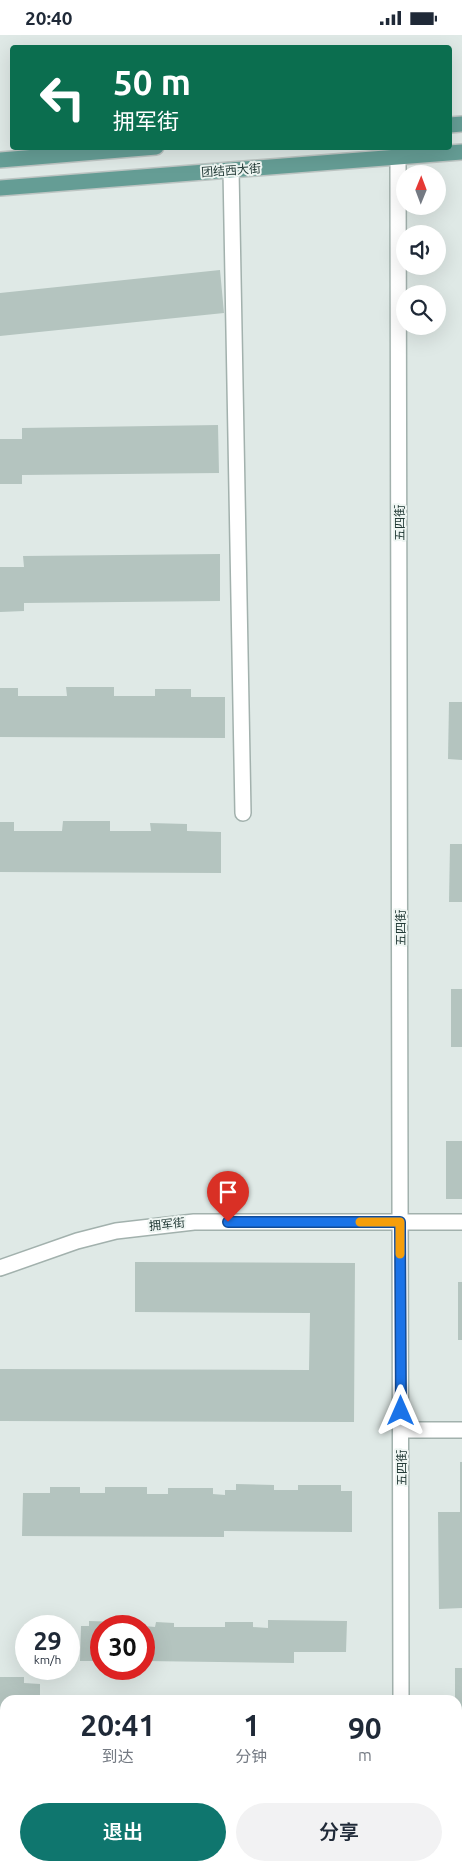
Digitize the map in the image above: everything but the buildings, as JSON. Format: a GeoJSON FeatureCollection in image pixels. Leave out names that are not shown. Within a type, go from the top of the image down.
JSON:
{"type":"FeatureCollection","features":[{"type":"Feature","properties":{"kind":"main road"},"geometry":{"type":"LineString","coordinates":[[0,160],[120,150]]}},
{"type":"Feature","properties":{"kind":"main road","name":"团结西大街"},"geometry":{"type":"LineString","coordinates":[[0,188],[462,152]]}},
{"type":"Feature","properties":{"kind":"street","name":"五四街"},"geometry":{"type":"LineString","coordinates":[[398,157],[401,1695]]}},
{"type":"Feature","properties":{"kind":"street"},"geometry":{"type":"LineString","coordinates":[[231,170],[243,813]]}},
{"type":"Feature","properties":{"kind":"street","name":"拥军街"},"geometry":{"type":"LineString","coordinates":[[0,1268],[78,1241],[116,1231],[148,1226],[194,1222],[462,1222]]}},
{"type":"Feature","properties":{"kind":"street"},"geometry":{"type":"LineString","coordinates":[[401,1430],[462,1430]]}},
{"type":"Feature","properties":{"kind":"slow traffic"},"geometry":{"type":"LineString","coordinates":[[360,1222],[400,1222],[400,1254]]}},
{"type":"Feature","properties":{"kind":"route"},"geometry":{"type":"LineString","coordinates":[[228,1222],[400,1222],[401,1411]]}}]}
